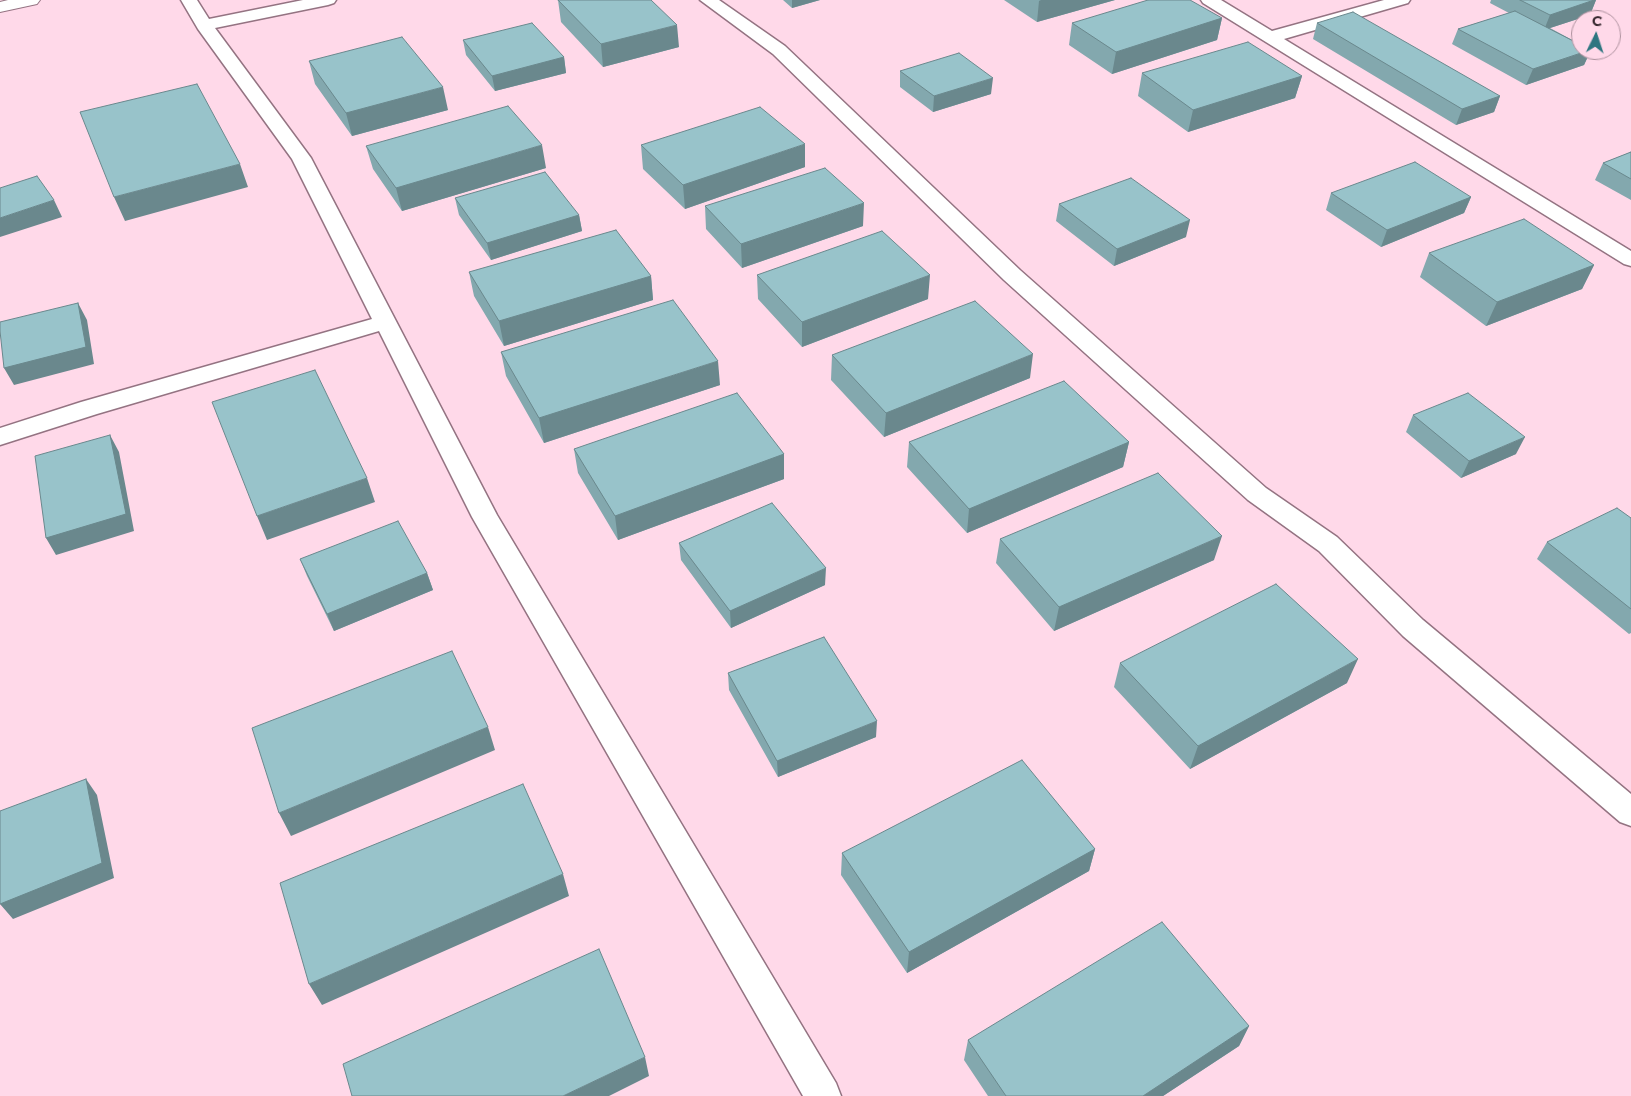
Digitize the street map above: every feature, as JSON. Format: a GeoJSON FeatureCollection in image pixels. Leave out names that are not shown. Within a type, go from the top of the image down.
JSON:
{"type":"FeatureCollection","features":[{"type":"Feature","properties":{"kind":"main road"},"geometry":{"type":"LineString","coordinates":[[0,6],[31,0]]}},
{"type":"Feature","properties":{"kind":"lane"},"geometry":{"type":"LineString","coordinates":[[189,0],[204,25],[301,158],[485,517],[823,1096]]}},
{"type":"Feature","properties":{"kind":"lane"},"geometry":{"type":"LineString","coordinates":[[204,25],[328,0]]}},
{"type":"Feature","properties":{"kind":"lane"},"geometry":{"type":"LineString","coordinates":[[708,0],[779,50],[1019,282],[1257,494],[1328,544],[1413,628],[1631,813]]}},
{"type":"Feature","properties":{"kind":"lane"},"geometry":{"type":"LineString","coordinates":[[1209,0],[1631,260]]}},
{"type":"Feature","properties":{"kind":"lane"},"geometry":{"type":"LineString","coordinates":[[1270,37],[1402,0]]}},
{"type":"Feature","properties":{"kind":"lane"},"geometry":{"type":"LineString","coordinates":[[0,437],[89,408],[385,322]]}},
{"type":"Feature","properties":{"kind":"building"},"geometry":{"type":"Polygon","coordinates":[[[558,0],[651,0],[677,25],[601,44],[558,0]]]}},
{"type":"Feature","properties":{"kind":"building"},"geometry":{"type":"Polygon","coordinates":[[[1148,0],[1190,0],[1222,18],[1116,52],[1072,23],[1148,0]]]}},
{"type":"Feature","properties":{"kind":"building"},"geometry":{"type":"Polygon","coordinates":[[[1520,0],[1594,0],[1550,15],[1520,0]]]}},
{"type":"Feature","properties":{"kind":"building"},"geometry":{"type":"Polygon","coordinates":[[[1515,11],[1571,40],[1571,56],[1533,69],[1458,29],[1515,11]]]}},
{"type":"Feature","properties":{"kind":"building"},"geometry":{"type":"Polygon","coordinates":[[[1353,12],[1500,96],[1462,109],[1317,23],[1353,12]]]}},
{"type":"Feature","properties":{"kind":"building"},"geometry":{"type":"Polygon","coordinates":[[[532,23],[564,57],[492,76],[463,40],[532,23]]]}},
{"type":"Feature","properties":{"kind":"building"},"geometry":{"type":"Polygon","coordinates":[[[402,37],[443,87],[346,113],[309,61],[402,37]]]}},
{"type":"Feature","properties":{"kind":"building"},"geometry":{"type":"Polygon","coordinates":[[[1248,42],[1302,76],[1193,110],[1142,73],[1248,42]]]}},
{"type":"Feature","properties":{"kind":"building"},"geometry":{"type":"Polygon","coordinates":[[[959,53],[993,78],[934,96],[900,71],[959,53]]]}},
{"type":"Feature","properties":{"kind":"building"},"geometry":{"type":"Polygon","coordinates":[[[197,84],[240,164],[114,197],[80,112],[197,84]]]}},
{"type":"Feature","properties":{"kind":"building"},"geometry":{"type":"Polygon","coordinates":[[[508,106],[542,145],[396,188],[366,146],[508,106]]]}},
{"type":"Feature","properties":{"kind":"building"},"geometry":{"type":"Polygon","coordinates":[[[760,107],[805,144],[683,185],[641,145],[760,107]]]}},
{"type":"Feature","properties":{"kind":"building"},"geometry":{"type":"Polygon","coordinates":[[[1631,152],[1631,179],[1603,163],[1631,152]]]}},
{"type":"Feature","properties":{"kind":"building"},"geometry":{"type":"Polygon","coordinates":[[[1415,162],[1471,197],[1387,230],[1331,193],[1415,162]]]}},
{"type":"Feature","properties":{"kind":"building"},"geometry":{"type":"Polygon","coordinates":[[[825,168],[864,203],[741,244],[705,206],[825,168]]]}},
{"type":"Feature","properties":{"kind":"building"},"geometry":{"type":"Polygon","coordinates":[[[545,172],[579,215],[487,243],[455,198],[545,172]]]}},
{"type":"Feature","properties":{"kind":"building"},"geometry":{"type":"Polygon","coordinates":[[[37,176],[54,200],[0,218],[0,188],[37,176]]]}},
{"type":"Feature","properties":{"kind":"building"},"geometry":{"type":"Polygon","coordinates":[[[1131,178],[1190,220],[1117,249],[1059,204],[1131,178]]]}},
{"type":"Feature","properties":{"kind":"building"},"geometry":{"type":"Polygon","coordinates":[[[1524,219],[1594,265],[1497,302],[1429,253],[1524,219]]]}},
{"type":"Feature","properties":{"kind":"building"},"geometry":{"type":"Polygon","coordinates":[[[616,230],[651,276],[499,321],[469,272],[616,230]]]}},
{"type":"Feature","properties":{"kind":"building"},"geometry":{"type":"Polygon","coordinates":[[[882,231],[930,275],[802,322],[757,275],[882,231]]]}},
{"type":"Feature","properties":{"kind":"building"},"geometry":{"type":"Polygon","coordinates":[[[673,300],[718,361],[539,418],[501,352],[673,300]]]}},
{"type":"Feature","properties":{"kind":"building"},"geometry":{"type":"Polygon","coordinates":[[[975,301],[1033,354],[886,413],[832,355],[975,301]]]}},
{"type":"Feature","properties":{"kind":"building"},"geometry":{"type":"Polygon","coordinates":[[[78,303],[86,347],[4,368],[0,322],[78,303]]]}},
{"type":"Feature","properties":{"kind":"building"},"geometry":{"type":"Polygon","coordinates":[[[315,370],[367,478],[257,516],[212,402],[315,370]]]}},
{"type":"Feature","properties":{"kind":"building"},"geometry":{"type":"Polygon","coordinates":[[[1064,381],[1129,442],[969,509],[909,442],[1064,381]]]}},
{"type":"Feature","properties":{"kind":"building"},"geometry":{"type":"Polygon","coordinates":[[[737,393],[784,454],[615,516],[574,449],[737,393]]]}},
{"type":"Feature","properties":{"kind":"building"},"geometry":{"type":"Polygon","coordinates":[[[1468,393],[1525,437],[1469,461],[1413,415],[1468,393]]]}},
{"type":"Feature","properties":{"kind":"building"},"geometry":{"type":"Polygon","coordinates":[[[110,435],[126,514],[46,538],[35,456],[110,435]]]}},
{"type":"Feature","properties":{"kind":"building"},"geometry":{"type":"Polygon","coordinates":[[[1158,473],[1222,536],[1059,607],[1000,539],[1158,473]]]}},
{"type":"Feature","properties":{"kind":"building"},"geometry":{"type":"Polygon","coordinates":[[[772,503],[826,568],[730,611],[679,543],[772,503]]]}},
{"type":"Feature","properties":{"kind":"building"},"geometry":{"type":"Polygon","coordinates":[[[1617,508],[1631,518],[1631,609],[1547,542],[1617,508]]]}},
{"type":"Feature","properties":{"kind":"building"},"geometry":{"type":"Polygon","coordinates":[[[398,521],[427,573],[327,614],[300,559],[398,521]]]}},
{"type":"Feature","properties":{"kind":"building"},"geometry":{"type":"Polygon","coordinates":[[[1276,584],[1358,659],[1198,746],[1120,663],[1276,584]]]}},
{"type":"Feature","properties":{"kind":"building"},"geometry":{"type":"Polygon","coordinates":[[[824,637],[877,721],[777,761],[728,673],[824,637]]]}},
{"type":"Feature","properties":{"kind":"building"},"geometry":{"type":"Polygon","coordinates":[[[452,651],[488,727],[279,813],[252,728],[452,651]]]}},
{"type":"Feature","properties":{"kind":"building"},"geometry":{"type":"Polygon","coordinates":[[[1022,760],[1095,849],[909,952],[842,853],[1022,760]]]}},
{"type":"Feature","properties":{"kind":"building"},"geometry":{"type":"Polygon","coordinates":[[[86,779],[102,863],[0,904],[0,811],[86,779]]]}},
{"type":"Feature","properties":{"kind":"building"},"geometry":{"type":"Polygon","coordinates":[[[523,784],[563,874],[309,984],[280,883],[523,784]]]}},
{"type":"Feature","properties":{"kind":"building"},"geometry":{"type":"Polygon","coordinates":[[[1162,922],[1249,1026],[1143,1096],[1006,1096],[968,1040],[1162,922]]]}},
{"type":"Feature","properties":{"kind":"building"},"geometry":{"type":"Polygon","coordinates":[[[599,949],[645,1057],[563,1096],[352,1096],[343,1064],[599,949]]]}}]}
